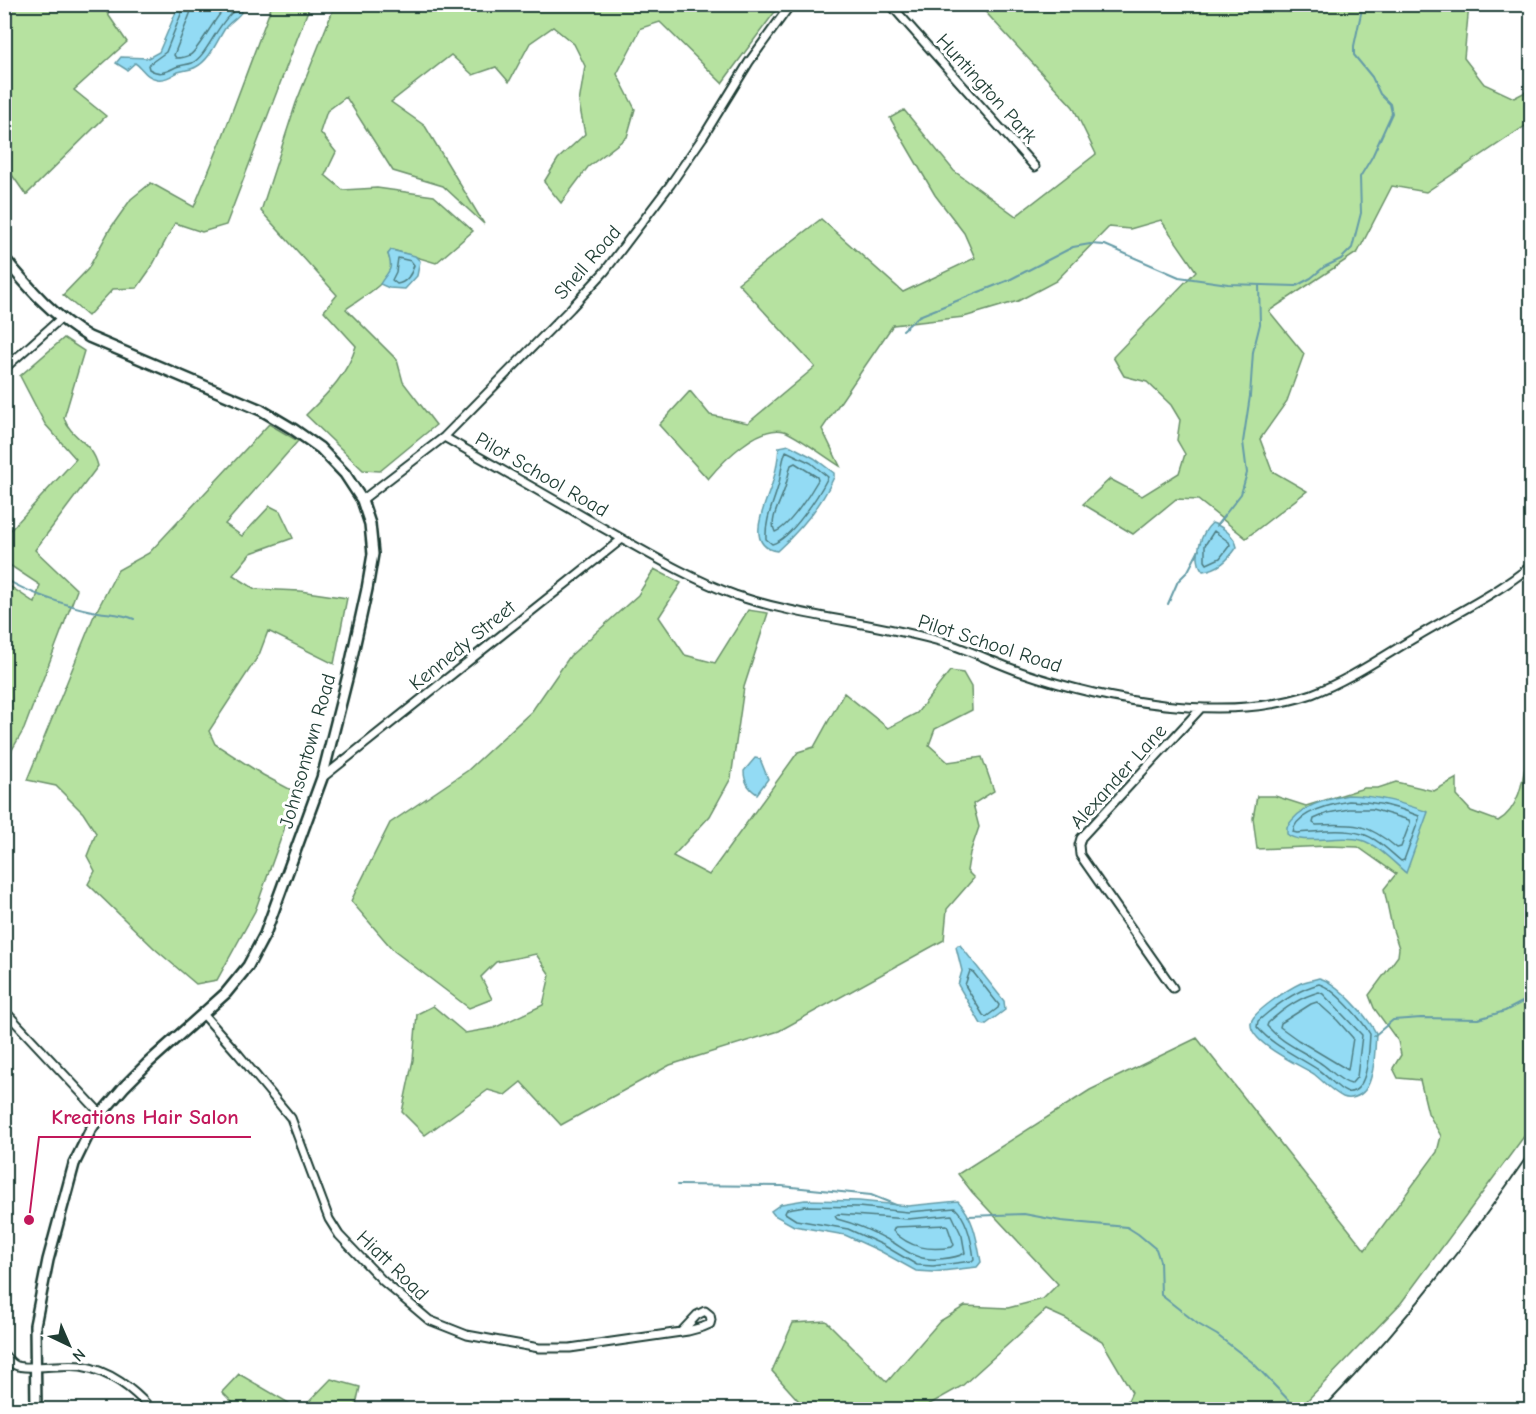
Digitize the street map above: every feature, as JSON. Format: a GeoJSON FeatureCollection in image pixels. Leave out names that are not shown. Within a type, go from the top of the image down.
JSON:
{"type":"FeatureCollection","features":[{"type":"Feature","properties":{"kind":"street","name":"Huntington Park"},"geometry":{"type":"LineString","coordinates":[[890,4],[1035,167]]}},
{"type":"Feature","properties":{"kind":"street","name":"Shell Road"},"geometry":{"type":"LineString","coordinates":[[362,500],[444,436],[571,308],[618,255],[670,185],[703,137],[748,62],[790,5]]}},
{"type":"Feature","properties":{"kind":"street","name":"Johnsontown Road"},"geometry":{"type":"LineString","coordinates":[[4,258],[60,319],[89,337],[228,395],[293,429],[320,448],[339,467],[362,500],[370,524],[373,554],[348,675],[322,778],[265,934],[238,980],[132,1079],[101,1114],[77,1156],[58,1216],[42,1282],[35,1325],[36,1410]]}},
{"type":"Feature","properties":{"kind":"street"},"geometry":{"type":"LineString","coordinates":[[4,369],[60,319]]}},
{"type":"Feature","properties":{"kind":"street","name":"Pilot School Road"},"geometry":{"type":"LineString","coordinates":[[444,436],[622,538],[696,578],[735,595],[913,634],[947,643],[1020,672],[1111,697],[1157,705],[1201,708],[1271,703],[1310,694],[1343,680],[1497,590],[1532,565]]}},
{"type":"Feature","properties":{"kind":"street","name":"Kennedy Street"},"geometry":{"type":"LineString","coordinates":[[322,778],[622,538]]}},
{"type":"Feature","properties":{"kind":"street","name":"Alexander Lane"},"geometry":{"type":"LineString","coordinates":[[1173,988],[1080,855],[1079,845],[1081,838],[1201,708]]}},
{"type":"Feature","properties":{"kind":"street"},"geometry":{"type":"LineString","coordinates":[[4,1010],[101,1114]]}},
{"type":"Feature","properties":{"kind":"street","name":"Hiatt Road"},"geometry":{"type":"LineString","coordinates":[[203,1014],[291,1118],[329,1220],[339,1235],[383,1281],[421,1316],[445,1328],[467,1335],[539,1348],[570,1348],[681,1332]]}},
{"type":"Feature","properties":{"kind":"street"},"geometry":{"type":"LineString","coordinates":[[4,1355],[12,1364],[18,1366],[77,1365],[104,1373],[122,1383],[152,1410]]}},
{"type":"Feature","properties":{"kind":"green space"},"geometry":{"type":"Polygon","coordinates":[[[4,5],[115,5],[107,13],[127,42],[74,90],[106,116],[26,195],[5,165],[4,5]]]}},
{"type":"Feature","properties":{"kind":"green space"},"geometry":{"type":"Polygon","coordinates":[[[272,5],[310,5],[226,225],[202,232],[175,223],[151,268],[137,288],[113,289],[88,316],[63,295],[88,269],[110,229],[131,199],[151,183],[194,207],[272,5]]]}},
{"type":"Feature","properties":{"kind":"green space"},"geometry":{"type":"Polygon","coordinates":[[[335,5],[780,5],[722,83],[660,22],[641,28],[617,74],[635,109],[627,137],[588,167],[561,203],[544,182],[558,159],[585,134],[579,103],[585,66],[574,44],[553,27],[530,43],[509,82],[496,67],[473,75],[451,55],[391,102],[425,126],[484,224],[443,186],[393,171],[346,97],[327,111],[320,132],[336,152],[325,175],[343,190],[377,188],[434,196],[473,231],[436,263],[393,250],[388,254],[391,262],[389,274],[372,291],[346,309],[397,360],[403,382],[436,425],[380,471],[363,470],[306,415],[342,375],[356,346],[324,311],[337,295],[261,211],[296,103],[335,5]]]}},
{"type":"Feature","properties":{"kind":"green space"},"geometry":{"type":"Polygon","coordinates":[[[979,5],[1469,5],[1464,58],[1484,84],[1514,98],[1531,89],[1531,122],[1426,192],[1392,186],[1358,252],[1269,311],[1304,354],[1287,401],[1260,439],[1272,471],[1307,491],[1246,538],[1198,500],[1176,499],[1133,534],[1083,504],[1110,479],[1142,496],[1179,473],[1185,454],[1177,440],[1180,420],[1171,405],[1147,382],[1124,376],[1113,357],[1196,271],[1161,220],[1130,229],[1109,227],[1056,281],[1018,301],[964,317],[893,325],[822,429],[840,466],[789,433],[774,431],[763,433],[742,446],[708,479],[659,425],[690,391],[710,415],[748,423],[815,367],[738,283],[821,219],[903,292],[975,258],[964,233],[935,195],[890,118],[904,110],[954,171],[1016,216],[1096,154],[1073,107],[979,5]]]}},
{"type":"Feature","properties":{"kind":"green space"},"geometry":{"type":"Polygon","coordinates":[[[64,338],[84,351],[64,418],[71,431],[91,451],[98,466],[35,550],[77,590],[24,729],[5,762],[5,583],[35,603],[40,585],[5,562],[5,536],[76,459],[45,424],[20,376],[64,338]]]}},
{"type":"Feature","properties":{"kind":"green space"},"geometry":{"type":"Polygon","coordinates":[[[269,424],[298,441],[225,524],[242,536],[270,506],[280,511],[293,538],[251,553],[233,575],[255,589],[300,591],[347,598],[334,664],[268,631],[259,655],[209,731],[215,744],[263,775],[297,793],[255,911],[217,980],[196,984],[155,949],[88,884],[95,871],[87,856],[96,833],[83,813],[56,786],[27,780],[93,618],[118,570],[149,553],[269,424]]]}},
{"type":"Feature","properties":{"kind":"green space"},"geometry":{"type":"Polygon","coordinates":[[[654,569],[681,583],[659,617],[685,655],[715,663],[748,610],[768,613],[744,687],[731,778],[710,816],[673,856],[709,875],[798,752],[814,747],[844,693],[888,728],[917,713],[950,671],[963,673],[971,687],[972,710],[935,729],[929,745],[948,762],[982,757],[994,791],[973,804],[979,827],[970,853],[967,871],[974,878],[947,909],[944,940],[779,1031],[670,1065],[561,1125],[521,1082],[505,1095],[488,1090],[425,1135],[402,1112],[413,1060],[417,1014],[433,1006],[465,1033],[494,1028],[543,1005],[550,975],[536,954],[496,962],[481,977],[492,999],[469,1008],[394,951],[351,901],[390,823],[467,771],[532,711],[570,656],[638,595],[654,569]]]}},
{"type":"Feature","properties":{"kind":"green space"},"geometry":{"type":"Polygon","coordinates":[[[1531,740],[1531,1127],[1401,1303],[1299,1409],[1124,1409],[1132,1392],[1102,1341],[1066,1319],[1046,1310],[962,1386],[921,1409],[806,1409],[772,1371],[793,1323],[826,1321],[887,1382],[940,1321],[965,1306],[1008,1308],[1043,1299],[1058,1284],[958,1174],[1090,1090],[1197,1038],[1365,1250],[1437,1152],[1441,1136],[1428,1113],[1420,1080],[1398,1078],[1393,1068],[1401,1055],[1398,1041],[1374,1008],[1369,995],[1398,956],[1399,948],[1384,889],[1396,874],[1358,847],[1257,849],[1253,818],[1257,796],[1275,796],[1306,806],[1364,788],[1378,788],[1396,782],[1434,791],[1457,778],[1457,796],[1471,811],[1498,821],[1513,807],[1524,775],[1531,740]]]}},
{"type":"Feature","properties":{"kind":"green space"},"geometry":{"type":"Polygon","coordinates":[[[239,1374],[299,1409],[239,1409],[222,1392],[239,1374]]]}},
{"type":"Feature","properties":{"kind":"green space"},"geometry":{"type":"Polygon","coordinates":[[[331,1379],[360,1387],[355,1409],[302,1409],[331,1379]]]}},
{"type":"Feature","properties":{"kind":"water"},"geometry":{"type":"Polygon","coordinates":[[[179,5],[234,5],[242,11],[226,27],[206,59],[194,68],[157,79],[147,74],[135,63],[127,70],[116,63],[121,57],[148,58],[159,52],[179,5]]]}},
{"type":"Feature","properties":{"kind":"water"},"geometry":{"type":"Polygon","coordinates":[[[391,250],[415,256],[420,261],[417,276],[405,289],[389,288],[380,284],[390,268],[388,254],[391,250]]]}},
{"type":"Feature","properties":{"kind":"water"},"geometry":{"type":"Polygon","coordinates":[[[789,445],[814,458],[834,473],[834,477],[810,517],[777,551],[767,547],[761,541],[760,523],[775,475],[779,447],[789,445]]]}},
{"type":"Feature","properties":{"kind":"water"},"geometry":{"type":"Polygon","coordinates":[[[1212,523],[1228,532],[1237,547],[1223,563],[1203,571],[1198,559],[1199,546],[1204,533],[1212,523]]]}},
{"type":"Feature","properties":{"kind":"water"},"geometry":{"type":"Polygon","coordinates":[[[755,758],[760,759],[768,779],[757,794],[748,784],[744,771],[755,758]]]}},
{"type":"Feature","properties":{"kind":"water"},"geometry":{"type":"Polygon","coordinates":[[[1348,795],[1389,800],[1428,812],[1406,873],[1379,850],[1361,840],[1343,838],[1311,840],[1287,834],[1287,827],[1299,813],[1322,802],[1348,795]]]}},
{"type":"Feature","properties":{"kind":"water"},"geometry":{"type":"Polygon","coordinates":[[[958,945],[1004,1001],[1005,1010],[985,1025],[981,1024],[958,985],[962,971],[956,947],[958,945]]]}},
{"type":"Feature","properties":{"kind":"water"},"geometry":{"type":"Polygon","coordinates":[[[1319,978],[1334,986],[1351,1001],[1376,1033],[1372,1075],[1366,1089],[1354,1097],[1345,1098],[1339,1095],[1314,1074],[1266,1046],[1253,1031],[1251,1023],[1253,1018],[1264,1007],[1303,982],[1319,978]]]}},
{"type":"Feature","properties":{"kind":"water"},"geometry":{"type":"Polygon","coordinates":[[[805,1200],[859,1201],[908,1206],[958,1201],[971,1222],[981,1262],[977,1267],[933,1272],[916,1271],[845,1235],[794,1226],[771,1211],[781,1204],[805,1200]]]}},
{"type":"Feature","properties":{"kind":"waterway"},"geometry":{"type":"LineString","coordinates":[[903,330],[919,316],[1009,280],[1073,247],[1090,244],[1105,245],[1179,277],[1228,284],[1296,286],[1311,278],[1324,267],[1341,259],[1352,248],[1361,213],[1360,177],[1392,113],[1390,104],[1380,94],[1372,77],[1354,55],[1363,4]]}},
{"type":"Feature","properties":{"kind":"waterway"},"geometry":{"type":"LineString","coordinates":[[1216,526],[1241,494],[1247,473],[1243,442],[1250,396],[1253,352],[1260,324],[1259,285]]}},
{"type":"Feature","properties":{"kind":"waterway"},"geometry":{"type":"LineString","coordinates":[[1168,604],[1178,581],[1188,571],[1199,550]]}},
{"type":"Feature","properties":{"kind":"waterway"},"geometry":{"type":"LineString","coordinates":[[4,578],[59,602],[134,619]]}},
{"type":"Feature","properties":{"kind":"waterway"},"geometry":{"type":"LineString","coordinates":[[1374,1036],[1393,1020],[1478,1019],[1505,1011],[1532,997]]}},
{"type":"Feature","properties":{"kind":"waterway"},"geometry":{"type":"LineString","coordinates":[[677,1185],[782,1186],[871,1195],[896,1205]]}},
{"type":"Feature","properties":{"kind":"waterway"},"geometry":{"type":"LineString","coordinates":[[968,1216],[1024,1214],[1061,1221],[1127,1227],[1156,1249],[1160,1261],[1161,1295],[1252,1362],[1298,1410]]}},
{"type":"Feature","properties":{"kind":"railway"},"geometry":{"type":"LineString","coordinates":[[1322,1410],[1433,1284],[1532,1149]]}},
{"type":"Feature","properties":{"kind":"place","name":"Kreations Hair Salon"},"geometry":{"type":"Point","coordinates":[29,1220]}}]}
